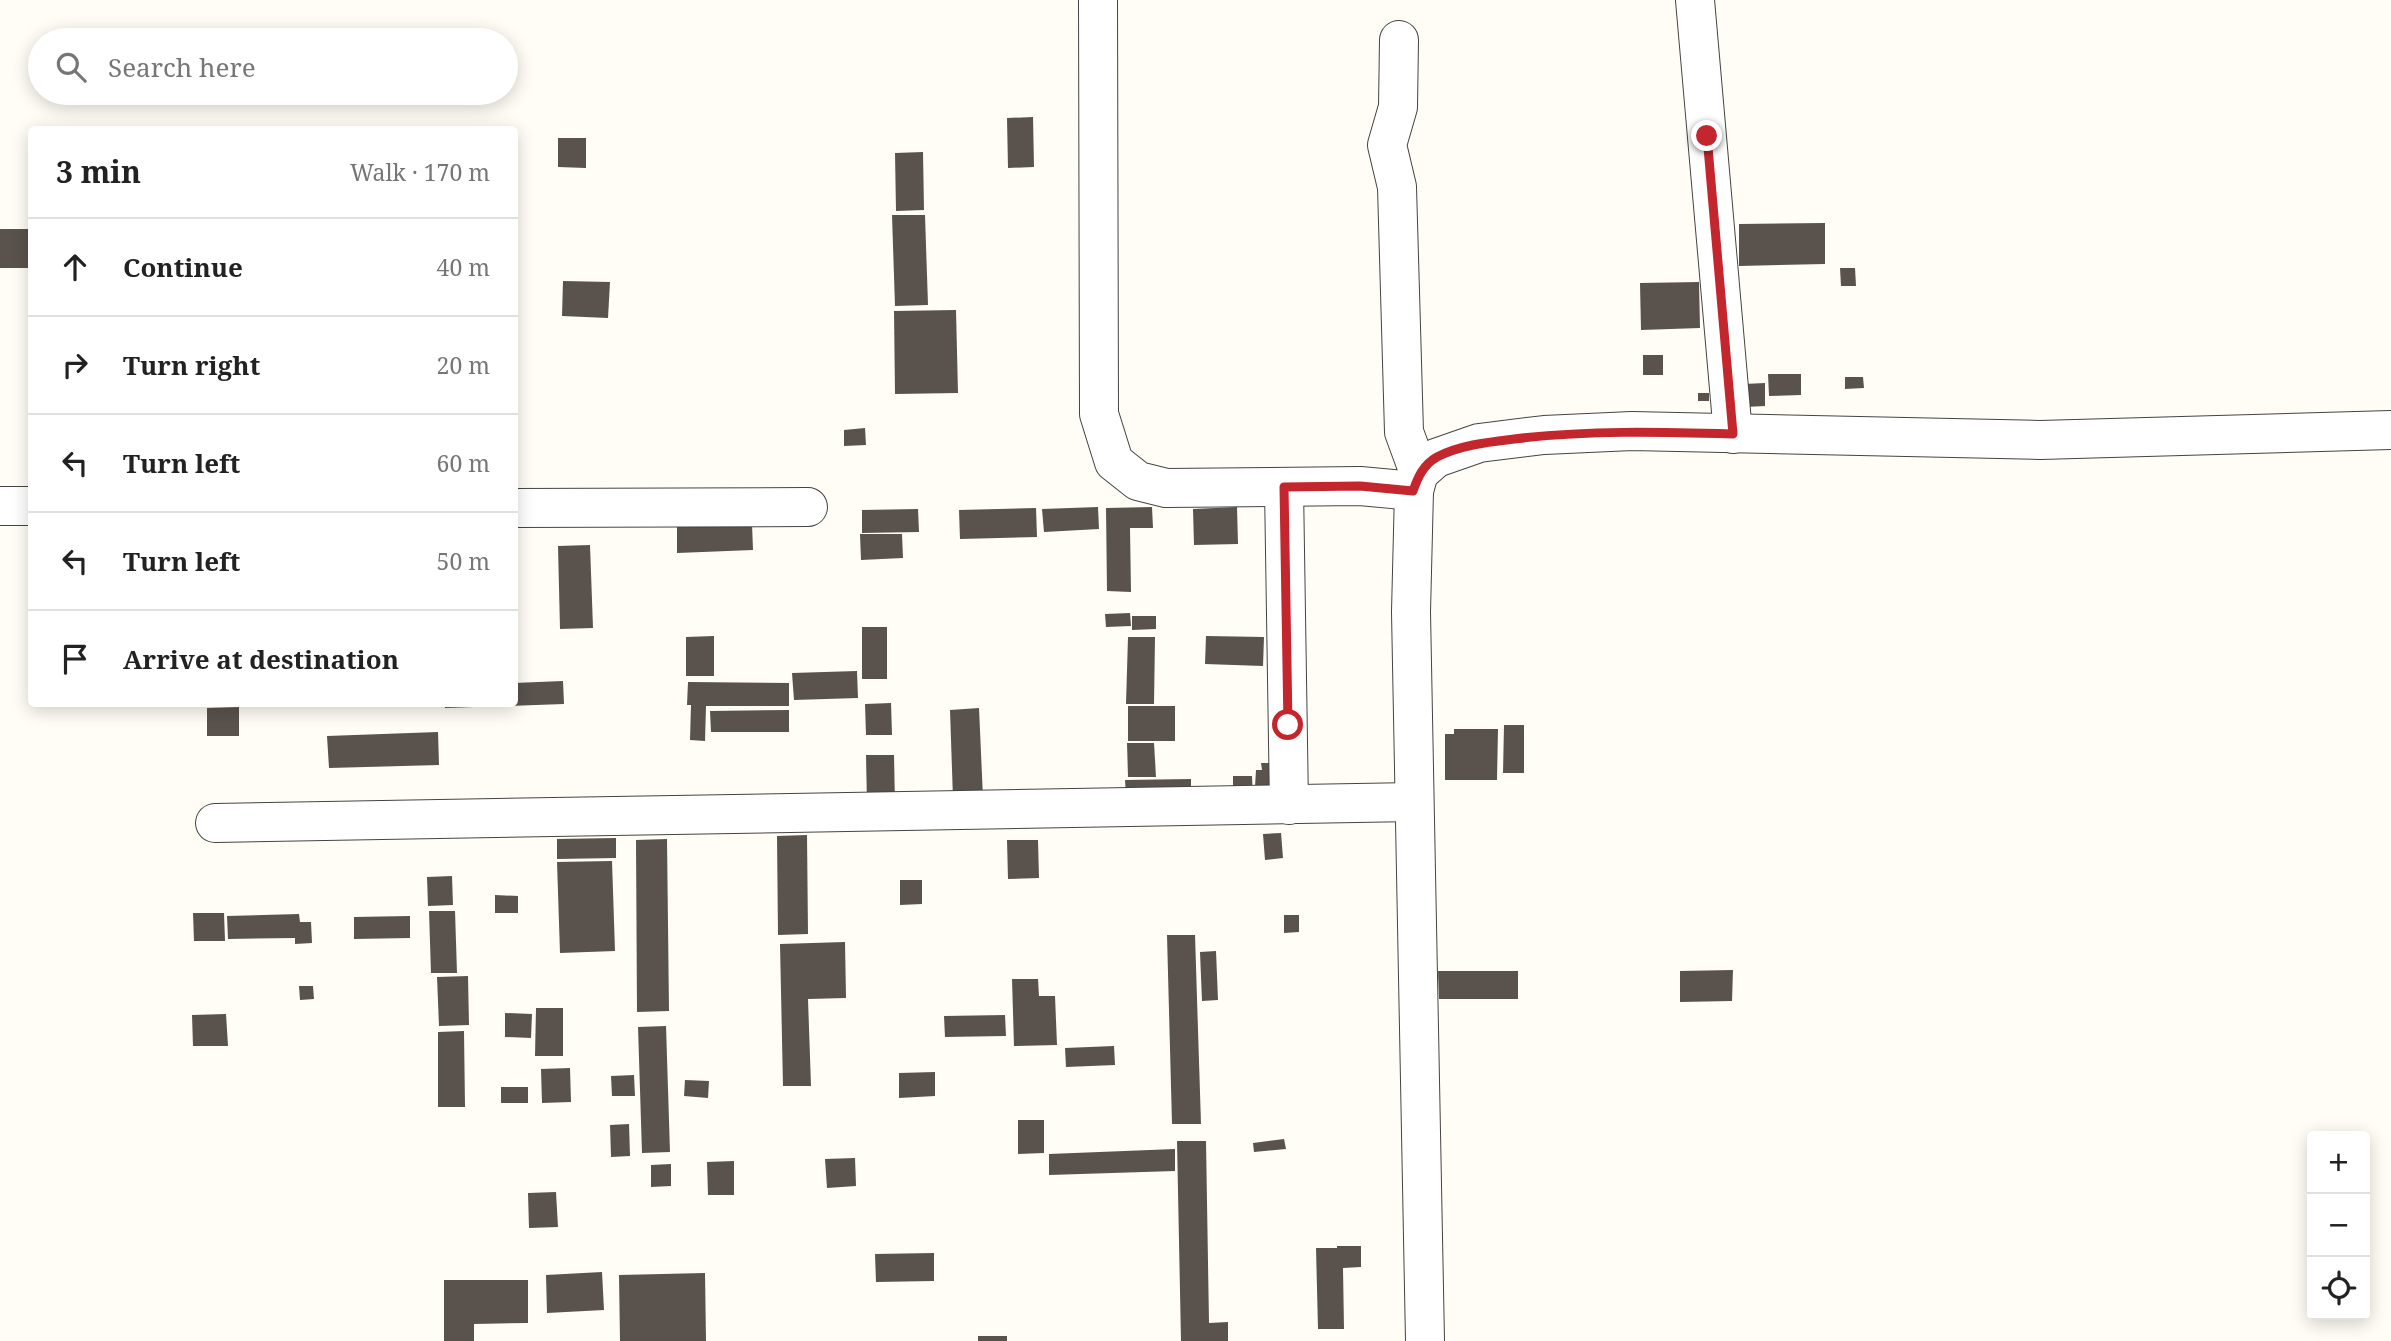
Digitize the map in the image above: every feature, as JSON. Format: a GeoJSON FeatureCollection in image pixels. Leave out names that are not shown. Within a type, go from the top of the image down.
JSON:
{"type":"FeatureCollection","features":[{"type":"Feature","properties":{"kind":"street"},"geometry":{"type":"LineString","coordinates":[[1098,0],[1099,414],[1114,462],[1138,481],[1166,488],[1360,486],[1416,482],[1436,458],[1479,443],[1544,435],[1632,431],[2040,440],[2391,430]]}},
{"type":"Feature","properties":{"kind":"street"},"geometry":{"type":"LineString","coordinates":[[1695,0],[1733,434]]}},
{"type":"Feature","properties":{"kind":"street"},"geometry":{"type":"LineString","coordinates":[[1399,40],[1398,107],[1387,145],[1397,187],[1404,432],[1416,482],[1411,612],[1425,1341]]}},
{"type":"Feature","properties":{"kind":"street"},"geometry":{"type":"LineString","coordinates":[[1284,487],[1289,804]]}},
{"type":"Feature","properties":{"kind":"street"},"geometry":{"type":"LineString","coordinates":[[0,506],[28,506]]}},
{"type":"Feature","properties":{"kind":"street"},"geometry":{"type":"LineString","coordinates":[[518,508],[808,507]]}},
{"type":"Feature","properties":{"kind":"street"},"geometry":{"type":"LineString","coordinates":[[215,823],[1414,802]]}},
{"type":"Feature","properties":{"kind":"building"},"geometry":{"type":"Polygon","coordinates":[[[1033,117],[1034,167],[1008,168],[1007,118],[1033,117]]]}},
{"type":"Feature","properties":{"kind":"building"},"geometry":{"type":"Polygon","coordinates":[[[558,138],[586,138],[586,168],[558,167],[558,138]]]}},
{"type":"Feature","properties":{"kind":"building"},"geometry":{"type":"Polygon","coordinates":[[[923,152],[924,210],[896,211],[895,153],[923,152]]]}},
{"type":"Feature","properties":{"kind":"building"},"geometry":{"type":"Polygon","coordinates":[[[892,215],[925,215],[928,305],[895,306],[892,215]]]}},
{"type":"Feature","properties":{"kind":"building"},"geometry":{"type":"Polygon","coordinates":[[[1825,223],[1825,264],[1739,266],[1739,224],[1825,223]]]}},
{"type":"Feature","properties":{"kind":"building"},"geometry":{"type":"Polygon","coordinates":[[[0,229],[28,229],[28,268],[0,268],[0,229]]]}},
{"type":"Feature","properties":{"kind":"building"},"geometry":{"type":"Polygon","coordinates":[[[1840,268],[1855,268],[1856,286],[1841,286],[1840,268]]]}},
{"type":"Feature","properties":{"kind":"building"},"geometry":{"type":"Polygon","coordinates":[[[563,281],[610,282],[608,318],[562,316],[563,281]]]}},
{"type":"Feature","properties":{"kind":"building"},"geometry":{"type":"Polygon","coordinates":[[[1699,282],[1700,328],[1641,330],[1640,283],[1699,282]]]}},
{"type":"Feature","properties":{"kind":"building"},"geometry":{"type":"Polygon","coordinates":[[[956,310],[958,393],[895,394],[894,311],[956,310]]]}},
{"type":"Feature","properties":{"kind":"building"},"geometry":{"type":"Polygon","coordinates":[[[1643,355],[1663,355],[1663,375],[1643,375],[1643,355]]]}},
{"type":"Feature","properties":{"kind":"building"},"geometry":{"type":"Polygon","coordinates":[[[1768,374],[1801,374],[1801,395],[1769,396],[1768,374]]]}},
{"type":"Feature","properties":{"kind":"building"},"geometry":{"type":"Polygon","coordinates":[[[1845,377],[1863,377],[1864,388],[1845,389],[1845,377]]]}},
{"type":"Feature","properties":{"kind":"building"},"geometry":{"type":"Polygon","coordinates":[[[1765,383],[1765,406],[1745,407],[1744,384],[1765,383]]]}},
{"type":"Feature","properties":{"kind":"building"},"geometry":{"type":"Polygon","coordinates":[[[1698,393],[1709,393],[1709,401],[1698,401],[1698,393]]]}},
{"type":"Feature","properties":{"kind":"building"},"geometry":{"type":"Polygon","coordinates":[[[865,428],[866,445],[844,446],[844,430],[865,428]]]}},
{"type":"Feature","properties":{"kind":"building"},"geometry":{"type":"Polygon","coordinates":[[[1098,507],[1099,529],[1044,532],[1042,509],[1098,507]]]}},
{"type":"Feature","properties":{"kind":"building"},"geometry":{"type":"Polygon","coordinates":[[[1152,507],[1153,528],[1130,528],[1131,592],[1107,591],[1106,508],[1152,507]]]}},
{"type":"Feature","properties":{"kind":"building"},"geometry":{"type":"Polygon","coordinates":[[[1237,507],[1238,544],[1194,545],[1193,509],[1237,507]]]}},
{"type":"Feature","properties":{"kind":"building"},"geometry":{"type":"Polygon","coordinates":[[[1036,508],[1037,537],[960,539],[959,510],[1036,508]]]}},
{"type":"Feature","properties":{"kind":"building"},"geometry":{"type":"Polygon","coordinates":[[[918,509],[919,532],[862,533],[862,510],[918,509]]]}},
{"type":"Feature","properties":{"kind":"building"},"geometry":{"type":"Polygon","coordinates":[[[752,524],[753,550],[677,553],[677,527],[752,524]]]}},
{"type":"Feature","properties":{"kind":"building"},"geometry":{"type":"Polygon","coordinates":[[[860,534],[902,534],[903,558],[861,560],[860,534]]]}},
{"type":"Feature","properties":{"kind":"building"},"geometry":{"type":"Polygon","coordinates":[[[590,545],[593,628],[560,629],[558,546],[590,545]]]}},
{"type":"Feature","properties":{"kind":"building"},"geometry":{"type":"Polygon","coordinates":[[[1130,613],[1131,626],[1106,627],[1105,614],[1130,613]]]}},
{"type":"Feature","properties":{"kind":"building"},"geometry":{"type":"Polygon","coordinates":[[[1132,616],[1156,616],[1156,629],[1132,630],[1132,616]]]}},
{"type":"Feature","properties":{"kind":"building"},"geometry":{"type":"Polygon","coordinates":[[[862,627],[887,627],[887,679],[862,679],[862,627]]]}},
{"type":"Feature","properties":{"kind":"building"},"geometry":{"type":"Polygon","coordinates":[[[714,636],[714,676],[686,676],[686,637],[714,636]]]}},
{"type":"Feature","properties":{"kind":"building"},"geometry":{"type":"Polygon","coordinates":[[[1206,636],[1264,637],[1263,666],[1205,664],[1206,636]]]}},
{"type":"Feature","properties":{"kind":"building"},"geometry":{"type":"Polygon","coordinates":[[[1128,637],[1155,637],[1154,704],[1126,704],[1128,637]]]}},
{"type":"Feature","properties":{"kind":"building"},"geometry":{"type":"Polygon","coordinates":[[[857,671],[858,698],[794,700],[792,673],[857,671]]]}},
{"type":"Feature","properties":{"kind":"building"},"geometry":{"type":"Polygon","coordinates":[[[563,681],[564,704],[518,706],[518,683],[563,681]]]}},
{"type":"Feature","properties":{"kind":"building"},"geometry":{"type":"Polygon","coordinates":[[[688,682],[789,683],[789,706],[706,706],[705,741],[690,740],[691,705],[687,705],[688,682]]]}},
{"type":"Feature","properties":{"kind":"building"},"geometry":{"type":"Polygon","coordinates":[[[891,703],[892,735],[866,735],[865,704],[891,703]]]}},
{"type":"Feature","properties":{"kind":"building"},"geometry":{"type":"Polygon","coordinates":[[[1128,706],[1175,706],[1175,741],[1128,741],[1128,706]]]}},
{"type":"Feature","properties":{"kind":"building"},"geometry":{"type":"Polygon","coordinates":[[[239,707],[239,736],[207,736],[207,708],[239,707]]]}},
{"type":"Feature","properties":{"kind":"building"},"geometry":{"type":"Polygon","coordinates":[[[979,708],[983,798],[953,799],[950,710],[979,708]]]}},
{"type":"Feature","properties":{"kind":"building"},"geometry":{"type":"Polygon","coordinates":[[[789,710],[789,732],[711,732],[710,711],[789,710]]]}},
{"type":"Feature","properties":{"kind":"building"},"geometry":{"type":"Polygon","coordinates":[[[1504,725],[1524,725],[1524,773],[1503,773],[1504,725]]]}},
{"type":"Feature","properties":{"kind":"building"},"geometry":{"type":"Polygon","coordinates":[[[1454,729],[1498,729],[1497,780],[1445,780],[1445,734],[1454,734],[1454,729]]]}},
{"type":"Feature","properties":{"kind":"building"},"geometry":{"type":"Polygon","coordinates":[[[438,732],[439,765],[329,768],[327,736],[438,732]]]}},
{"type":"Feature","properties":{"kind":"building"},"geometry":{"type":"Polygon","coordinates":[[[1127,743],[1154,743],[1156,777],[1128,777],[1127,743]]]}},
{"type":"Feature","properties":{"kind":"building"},"geometry":{"type":"Polygon","coordinates":[[[866,755],[894,755],[895,804],[867,805],[866,755]]]}},
{"type":"Feature","properties":{"kind":"building"},"geometry":{"type":"Polygon","coordinates":[[[1261,763],[1271,763],[1271,788],[1255,787],[1256,770],[1262,770],[1261,763]]]}},
{"type":"Feature","properties":{"kind":"building"},"geometry":{"type":"Polygon","coordinates":[[[1233,776],[1252,776],[1253,799],[1233,799],[1233,776]]]}},
{"type":"Feature","properties":{"kind":"building"},"geometry":{"type":"Polygon","coordinates":[[[1191,779],[1191,793],[1126,795],[1125,780],[1191,779]]]}},
{"type":"Feature","properties":{"kind":"building"},"geometry":{"type":"Polygon","coordinates":[[[1281,833],[1283,858],[1265,860],[1263,834],[1281,833]]]}},
{"type":"Feature","properties":{"kind":"building"},"geometry":{"type":"Polygon","coordinates":[[[807,835],[808,934],[778,935],[777,836],[807,835]]]}},
{"type":"Feature","properties":{"kind":"building"},"geometry":{"type":"Polygon","coordinates":[[[616,838],[616,858],[557,859],[557,839],[616,838]]]}},
{"type":"Feature","properties":{"kind":"building"},"geometry":{"type":"Polygon","coordinates":[[[667,839],[669,1011],[637,1012],[636,840],[667,839]]]}},
{"type":"Feature","properties":{"kind":"building"},"geometry":{"type":"Polygon","coordinates":[[[1007,840],[1038,840],[1039,878],[1008,879],[1007,840]]]}},
{"type":"Feature","properties":{"kind":"building"},"geometry":{"type":"Polygon","coordinates":[[[612,861],[615,951],[560,953],[557,862],[612,861]]]}},
{"type":"Feature","properties":{"kind":"building"},"geometry":{"type":"Polygon","coordinates":[[[452,876],[453,905],[428,906],[427,877],[452,876]]]}},
{"type":"Feature","properties":{"kind":"building"},"geometry":{"type":"Polygon","coordinates":[[[900,880],[922,880],[922,904],[900,905],[900,880]]]}},
{"type":"Feature","properties":{"kind":"building"},"geometry":{"type":"Polygon","coordinates":[[[495,895],[518,896],[518,913],[495,913],[495,895]]]}},
{"type":"Feature","properties":{"kind":"building"},"geometry":{"type":"Polygon","coordinates":[[[429,911],[455,911],[457,973],[431,973],[429,911]]]}},
{"type":"Feature","properties":{"kind":"building"},"geometry":{"type":"Polygon","coordinates":[[[193,913],[224,913],[225,941],[194,941],[193,913]]]}},
{"type":"Feature","properties":{"kind":"building"},"geometry":{"type":"Polygon","coordinates":[[[299,914],[300,922],[311,922],[312,943],[295,944],[295,938],[228,939],[227,916],[299,914]]]}},
{"type":"Feature","properties":{"kind":"building"},"geometry":{"type":"Polygon","coordinates":[[[1284,915],[1299,915],[1299,932],[1284,933],[1284,915]]]}},
{"type":"Feature","properties":{"kind":"building"},"geometry":{"type":"Polygon","coordinates":[[[410,916],[410,938],[354,939],[354,917],[410,916]]]}},
{"type":"Feature","properties":{"kind":"building"},"geometry":{"type":"Polygon","coordinates":[[[1167,935],[1195,935],[1201,1124],[1172,1124],[1167,935]]]}},
{"type":"Feature","properties":{"kind":"building"},"geometry":{"type":"Polygon","coordinates":[[[845,942],[846,998],[808,999],[811,1086],[783,1086],[780,944],[845,942]]]}},
{"type":"Feature","properties":{"kind":"building"},"geometry":{"type":"Polygon","coordinates":[[[1216,951],[1218,1000],[1202,1001],[1200,952],[1216,951]]]}},
{"type":"Feature","properties":{"kind":"building"},"geometry":{"type":"Polygon","coordinates":[[[1733,970],[1732,1001],[1680,1002],[1680,971],[1733,970]]]}},
{"type":"Feature","properties":{"kind":"building"},"geometry":{"type":"Polygon","coordinates":[[[1438,971],[1518,971],[1518,999],[1439,999],[1438,971]]]}},
{"type":"Feature","properties":{"kind":"building"},"geometry":{"type":"Polygon","coordinates":[[[468,976],[469,1025],[439,1026],[437,977],[468,976]]]}},
{"type":"Feature","properties":{"kind":"building"},"geometry":{"type":"Polygon","coordinates":[[[1012,979],[1038,979],[1039,996],[1055,996],[1057,1045],[1014,1046],[1012,979]]]}},
{"type":"Feature","properties":{"kind":"building"},"geometry":{"type":"Polygon","coordinates":[[[299,986],[313,986],[314,999],[300,1000],[299,986]]]}},
{"type":"Feature","properties":{"kind":"building"},"geometry":{"type":"Polygon","coordinates":[[[536,1008],[563,1008],[563,1056],[535,1056],[536,1008]]]}},
{"type":"Feature","properties":{"kind":"building"},"geometry":{"type":"Polygon","coordinates":[[[505,1013],[532,1014],[531,1038],[505,1037],[505,1013]]]}},
{"type":"Feature","properties":{"kind":"building"},"geometry":{"type":"Polygon","coordinates":[[[226,1014],[228,1046],[193,1046],[192,1015],[226,1014]]]}},
{"type":"Feature","properties":{"kind":"building"},"geometry":{"type":"Polygon","coordinates":[[[1005,1015],[1006,1036],[945,1037],[944,1016],[1005,1015]]]}},
{"type":"Feature","properties":{"kind":"building"},"geometry":{"type":"Polygon","coordinates":[[[666,1026],[670,1152],[642,1153],[638,1027],[666,1026]]]}},
{"type":"Feature","properties":{"kind":"building"},"geometry":{"type":"Polygon","coordinates":[[[464,1031],[465,1107],[438,1107],[438,1032],[464,1031]]]}},
{"type":"Feature","properties":{"kind":"building"},"geometry":{"type":"Polygon","coordinates":[[[1114,1046],[1115,1065],[1066,1067],[1065,1048],[1114,1046]]]}},
{"type":"Feature","properties":{"kind":"building"},"geometry":{"type":"Polygon","coordinates":[[[570,1068],[571,1102],[542,1103],[541,1069],[570,1068]]]}},
{"type":"Feature","properties":{"kind":"building"},"geometry":{"type":"Polygon","coordinates":[[[935,1072],[935,1096],[899,1098],[899,1073],[935,1072]]]}},
{"type":"Feature","properties":{"kind":"building"},"geometry":{"type":"Polygon","coordinates":[[[634,1075],[635,1096],[612,1096],[611,1076],[634,1075]]]}},
{"type":"Feature","properties":{"kind":"building"},"geometry":{"type":"Polygon","coordinates":[[[685,1080],[709,1081],[708,1098],[684,1096],[685,1080]]]}},
{"type":"Feature","properties":{"kind":"building"},"geometry":{"type":"Polygon","coordinates":[[[501,1087],[528,1087],[528,1103],[501,1103],[501,1087]]]}},
{"type":"Feature","properties":{"kind":"building"},"geometry":{"type":"Polygon","coordinates":[[[1018,1120],[1044,1120],[1044,1153],[1018,1154],[1018,1120]]]}},
{"type":"Feature","properties":{"kind":"building"},"geometry":{"type":"Polygon","coordinates":[[[629,1124],[630,1156],[611,1157],[610,1125],[629,1124]]]}},
{"type":"Feature","properties":{"kind":"building"},"geometry":{"type":"Polygon","coordinates":[[[1284,1139],[1286,1149],[1254,1152],[1253,1143],[1284,1139]]]}},
{"type":"Feature","properties":{"kind":"building"},"geometry":{"type":"Polygon","coordinates":[[[1177,1141],[1206,1141],[1209,1323],[1228,1322],[1228,1341],[1181,1341],[1177,1141]]]}},
{"type":"Feature","properties":{"kind":"building"},"geometry":{"type":"Polygon","coordinates":[[[1175,1149],[1175,1171],[1049,1175],[1049,1154],[1175,1149]]]}},
{"type":"Feature","properties":{"kind":"building"},"geometry":{"type":"Polygon","coordinates":[[[855,1158],[856,1186],[827,1188],[825,1159],[855,1158]]]}},
{"type":"Feature","properties":{"kind":"building"},"geometry":{"type":"Polygon","coordinates":[[[734,1161],[734,1195],[708,1195],[707,1162],[734,1161]]]}},
{"type":"Feature","properties":{"kind":"building"},"geometry":{"type":"Polygon","coordinates":[[[671,1164],[671,1186],[651,1187],[651,1165],[671,1164]]]}},
{"type":"Feature","properties":{"kind":"building"},"geometry":{"type":"Polygon","coordinates":[[[556,1192],[558,1227],[529,1228],[528,1193],[556,1192]]]}},
{"type":"Feature","properties":{"kind":"building"},"geometry":{"type":"Polygon","coordinates":[[[1361,1246],[1361,1267],[1343,1268],[1344,1329],[1318,1329],[1316,1248],[1361,1246]]]}},
{"type":"Feature","properties":{"kind":"building"},"geometry":{"type":"Polygon","coordinates":[[[934,1253],[934,1281],[876,1282],[875,1254],[934,1253]]]}},
{"type":"Feature","properties":{"kind":"building"},"geometry":{"type":"Polygon","coordinates":[[[602,1272],[604,1310],[547,1313],[546,1275],[602,1272]]]}},
{"type":"Feature","properties":{"kind":"building"},"geometry":{"type":"Polygon","coordinates":[[[705,1273],[706,1341],[620,1341],[619,1275],[705,1273]]]}},
{"type":"Feature","properties":{"kind":"building"},"geometry":{"type":"Polygon","coordinates":[[[444,1280],[528,1280],[528,1323],[474,1324],[474,1341],[444,1341],[444,1280]]]}},
{"type":"Feature","properties":{"kind":"building"},"geometry":{"type":"Polygon","coordinates":[[[978,1336],[1007,1336],[1007,1341],[978,1341],[978,1336]]]}},
{"type":"Feature","properties":{"kind":"route"},"geometry":{"type":"LineString","coordinates":[[1288,725],[1284,487],[1360,486],[1413,491],[1419,473],[1436,458],[1479,443],[1544,435],[1632,431],[1733,434],[1707,136]]}}]}
